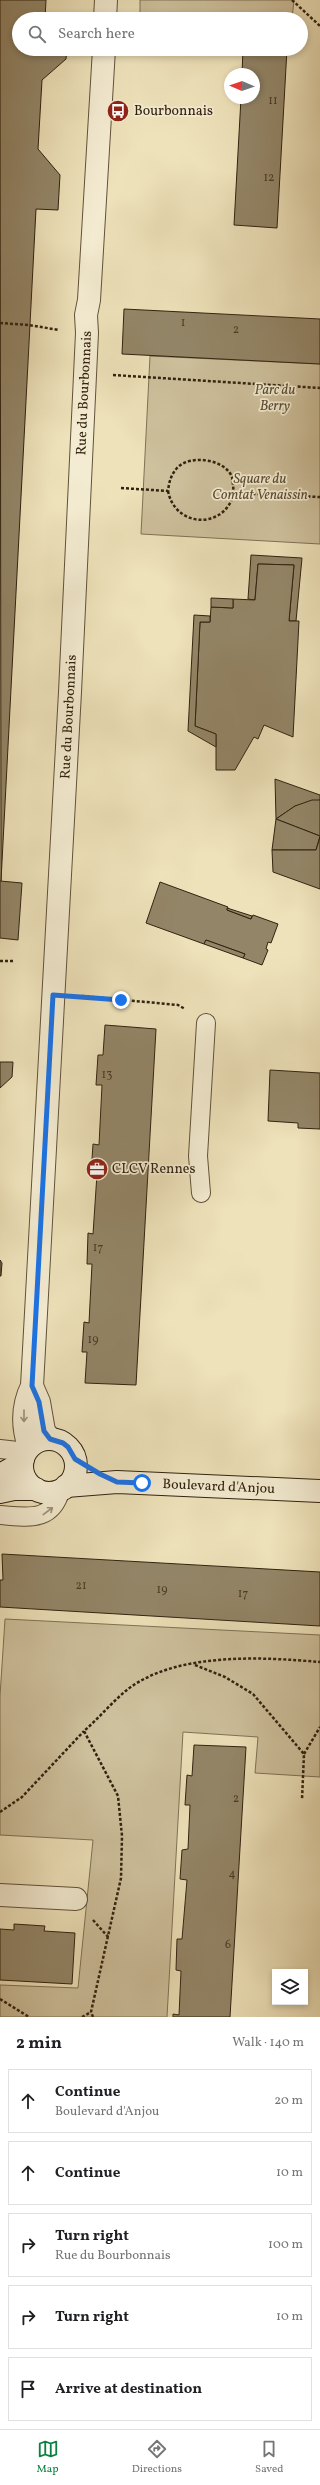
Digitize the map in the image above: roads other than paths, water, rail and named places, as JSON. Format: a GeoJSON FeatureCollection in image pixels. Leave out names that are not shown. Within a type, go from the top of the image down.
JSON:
{"type":"FeatureCollection","features":[{"type":"Feature","properties":{"kind":"street"},"geometry":{"type":"LineString","coordinates":[[105,12],[106,0]]}},
{"type":"Feature","properties":{"kind":"street","name":"Rue du Bourbonnais"},"geometry":{"type":"LineString","coordinates":[[26,1453],[25,1401],[32,1386],[82,460],[87,333],[86,315],[89,300],[104,56]]}},
{"type":"Feature","properties":{"kind":"street","name":"Rue du Bourbonnais"},"geometry":{"type":"LineString","coordinates":[[32,1386],[39,1402],[44,1431],[50,1439]]}},
{"type":"Feature","properties":{"kind":"street"},"geometry":{"type":"LineString","coordinates":[[0,1475],[16,1466],[26,1453],[42,1440],[50,1439],[68,1447],[75,1459],[74,1474],[64,1488],[48,1493],[36,1489],[19,1488],[0,1492]]}},
{"type":"Feature","properties":{"kind":"street"},"geometry":{"type":"LineString","coordinates":[[26,1453],[23,1473],[30,1485],[36,1489]]}},
{"type":"Feature","properties":{"kind":"street","name":"Boulevard d'Anjou"},"geometry":{"type":"LineString","coordinates":[[75,1459],[117,1482]]}},
{"type":"Feature","properties":{"kind":"street","name":"Boulevard d'Anjou"},"geometry":{"type":"LineString","coordinates":[[64,1488],[117,1482],[320,1491]]}},
{"type":"Feature","properties":{"kind":"street"},"geometry":{"type":"LineString","coordinates":[[0,1895],[76,1899]]}},
{"type":"Feature","properties":{"kind":"lane"},"geometry":{"type":"LineString","coordinates":[[201,1193],[198,1156],[206,1023]]}},
{"type":"Feature","properties":{"kind":"lane"},"geometry":{"type":"LineString","coordinates":[[0,1449],[26,1453]]}},
{"type":"Feature","properties":{"kind":"lane"},"geometry":{"type":"LineString","coordinates":[[0,1516],[41,1516],[55,1505],[64,1488]]}},
{"type":"Feature","properties":{"kind":"place","name":"Bourbonnais"},"geometry":{"type":"Point","coordinates":[118,111]}},
{"type":"Feature","properties":{"kind":"place","name":"CLCV Rennes"},"geometry":{"type":"Point","coordinates":[97,1169]}},
{"type":"Feature","properties":{"kind":"park label","name":"Parc du Berry"},"geometry":{"type":"Point","coordinates":[275,398]}},
{"type":"Feature","properties":{"kind":"park label","name":"Square du Comtat Venaissin"},"geometry":{"type":"Point","coordinates":[260,488]}}]}
